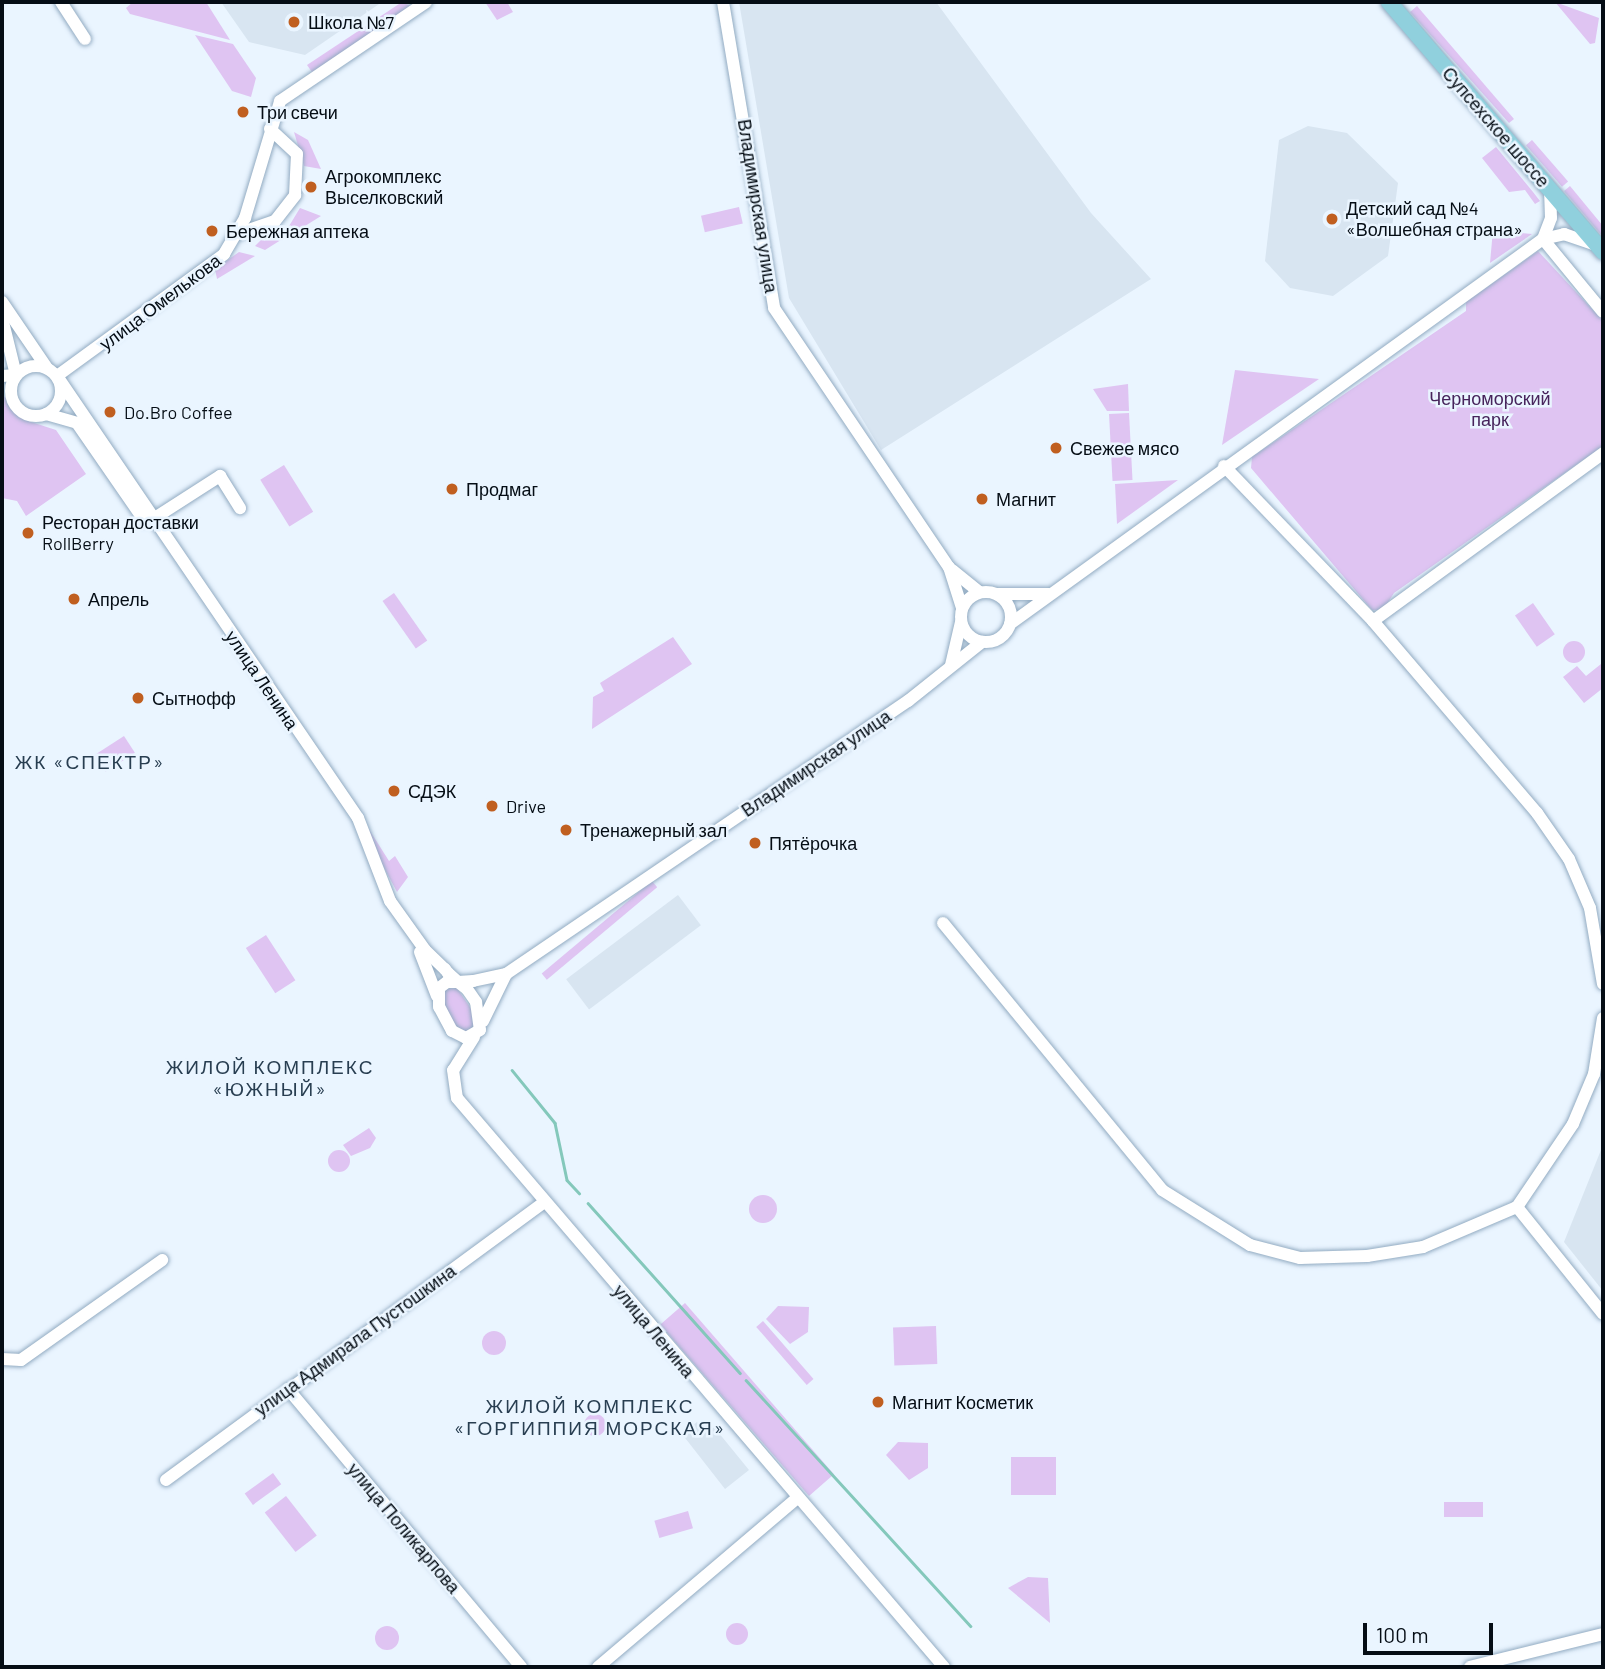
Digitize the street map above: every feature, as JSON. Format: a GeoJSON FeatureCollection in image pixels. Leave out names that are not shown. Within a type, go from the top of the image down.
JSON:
{"type":"FeatureCollection","features":[{"type":"Feature","properties":{"kind":"main road","name":"Супсехское шоссе"},"geometry":{"type":"LineString","coordinates":[[1389,2],[1601,249]]}},
{"type":"Feature","properties":{"kind":"street"},"geometry":{"type":"LineString","coordinates":[[61,2],[85,40]]}},
{"type":"Feature","properties":{"kind":"street","name":"улица Омелькова"},"geometry":{"type":"LineString","coordinates":[[54,374],[207,271],[237,234],[281,101],[295,87],[426,2]]}},
{"type":"Feature","properties":{"kind":"street","name":"Владимирская улица"},"geometry":{"type":"LineString","coordinates":[[723,2],[774,308],[949,567],[979,592]]}},
{"type":"Feature","properties":{"kind":"street"},"geometry":{"type":"LineString","coordinates":[[237,234],[275,221],[295,195],[297,154],[270,129]]}},
{"type":"Feature","properties":{"kind":"street"},"geometry":{"type":"LineString","coordinates":[[1543,239],[1551,218],[1550,190]]}},
{"type":"Feature","properties":{"kind":"street"},"geometry":{"type":"LineString","coordinates":[[961,615],[982,642],[1000,638],[1010,624],[1049,594],[1543,239],[1569,234],[1601,249]]}},
{"type":"Feature","properties":{"kind":"street"},"geometry":{"type":"LineString","coordinates":[[1543,239],[1603,312]]}},
{"type":"Feature","properties":{"kind":"street"},"geometry":{"type":"LineString","coordinates":[[2,376],[16,375],[30,366],[54,374],[61,395],[46,414],[30,415],[16,407],[10,391],[16,375],[11,360],[4,310]]}},
{"type":"Feature","properties":{"kind":"street","name":"улица Ленина"},"geometry":{"type":"LineString","coordinates":[[4,310],[54,374],[358,818],[390,901],[458,982]]}},
{"type":"Feature","properties":{"kind":"street"},"geometry":{"type":"LineString","coordinates":[[2,346],[11,360]]}},
{"type":"Feature","properties":{"kind":"street","name":"улица Ленина"},"geometry":{"type":"LineString","coordinates":[[46,414],[77,423],[355,820],[382,895],[427,963],[437,997]]}},
{"type":"Feature","properties":{"kind":"street"},"geometry":{"type":"LineString","coordinates":[[1373,621],[1603,453]]}},
{"type":"Feature","properties":{"kind":"street"},"geometry":{"type":"LineString","coordinates":[[1224,466],[1373,621],[1537,813],[1576,873],[1600,944],[1603,984]]}},
{"type":"Feature","properties":{"kind":"street"},"geometry":{"type":"LineString","coordinates":[[153,519],[220,476],[240,508]]}},
{"type":"Feature","properties":{"kind":"street","name":"Владимирская улица"},"geometry":{"type":"LineString","coordinates":[[949,567],[961,615]]}},
{"type":"Feature","properties":{"kind":"street"},"geometry":{"type":"LineString","coordinates":[[950,668],[961,615],[979,592],[1049,594]]}},
{"type":"Feature","properties":{"kind":"street"},"geometry":{"type":"LineString","coordinates":[[997,594],[1011,612],[1010,624]]}},
{"type":"Feature","properties":{"kind":"street","name":"Владимирская улица"},"geometry":{"type":"LineString","coordinates":[[437,997],[447,982],[506,974],[950,668],[982,642]]}},
{"type":"Feature","properties":{"kind":"street"},"geometry":{"type":"LineString","coordinates":[[943,923],[1162,1189],[1250,1245],[1300,1258],[1367,1256],[1423,1247],[1517,1207],[1573,1124],[1594,1074],[1603,1018]]}},
{"type":"Feature","properties":{"kind":"street","name":"Владимирская улица"},"geometry":{"type":"LineString","coordinates":[[460,1052],[474,1037],[506,974]]}},
{"type":"Feature","properties":{"kind":"street"},"geometry":{"type":"LineString","coordinates":[[458,982],[483,1021]]}},
{"type":"Feature","properties":{"kind":"street"},"geometry":{"type":"LineString","coordinates":[[437,997],[460,1052]]}},
{"type":"Feature","properties":{"kind":"street"},"geometry":{"type":"LineString","coordinates":[[452,1031],[474,1037]]}},
{"type":"Feature","properties":{"kind":"street","name":"улица Ленина"},"geometry":{"type":"LineString","coordinates":[[460,1052],[452,1085],[545,1202],[797,1497],[936,1665]]}},
{"type":"Feature","properties":{"kind":"street","name":"улица Адмирала Пустошкина"},"geometry":{"type":"LineString","coordinates":[[166,1480],[545,1202]]}},
{"type":"Feature","properties":{"kind":"street"},"geometry":{"type":"LineString","coordinates":[[1517,1207],[1603,1314]]}},
{"type":"Feature","properties":{"kind":"street"},"geometry":{"type":"LineString","coordinates":[[2,1359],[21,1360],[162,1260]]}},
{"type":"Feature","properties":{"kind":"street","name":"улица Поликарпова"},"geometry":{"type":"LineString","coordinates":[[288,1389],[521,1667]]}},
{"type":"Feature","properties":{"kind":"street"},"geometry":{"type":"LineString","coordinates":[[598,1667],[797,1497]]}},
{"type":"Feature","properties":{"kind":"street"},"geometry":{"type":"LineString","coordinates":[[1470,1667],[1603,1634]]}},
{"type":"Feature","properties":{"kind":"shaded area","name":"Школа №7"},"geometry":{"type":"Polygon","coordinates":[[[221,2],[382,2],[305,55],[249,42],[221,2]]]}},
{"type":"Feature","properties":{"kind":"shaded area"},"geometry":{"type":"Polygon","coordinates":[[[739,2],[936,2],[1091,213],[1151,279],[881,450],[789,298],[739,2]]]}},
{"type":"Feature","properties":{"kind":"shaded area","name":"Детский сад №4 «Волшебная страна»"},"geometry":{"type":"Polygon","coordinates":[[[1308,126],[1347,133],[1398,183],[1388,256],[1333,296],[1290,288],[1265,261],[1279,140],[1308,126]]]}},
{"type":"Feature","properties":{"kind":"shaded area"},"geometry":{"type":"Polygon","coordinates":[[[678,895],[701,925],[589,1010],[566,979],[678,895]]]}},
{"type":"Feature","properties":{"kind":"shaded area"},"geometry":{"type":"Polygon","coordinates":[[[1603,1145],[1603,1291],[1564,1242],[1603,1145]]]}},
{"type":"Feature","properties":{"kind":"shaded area"},"geometry":{"type":"Polygon","coordinates":[[[697,1422],[706,1433],[714,1427],[749,1470],[725,1489],[682,1434],[697,1422]]]}},
{"type":"Feature","properties":{"kind":"green space"},"geometry":{"type":"Polygon","coordinates":[[[133,2],[206,2],[230,40],[130,14],[126,8],[133,2]]]}},
{"type":"Feature","properties":{"kind":"green space"},"geometry":{"type":"Polygon","coordinates":[[[402,2],[413,7],[312,72],[307,65],[402,2]]]}},
{"type":"Feature","properties":{"kind":"green space"},"geometry":{"type":"Polygon","coordinates":[[[485,2],[507,2],[513,12],[497,20],[485,2]]]}},
{"type":"Feature","properties":{"kind":"green space"},"geometry":{"type":"Polygon","coordinates":[[[1555,2],[1599,18],[1595,43],[1590,44],[1555,2]]]}},
{"type":"Feature","properties":{"kind":"green space"},"geometry":{"type":"Polygon","coordinates":[[[1417,6],[1514,119],[1509,123],[1410,12],[1417,6]]]}},
{"type":"Feature","properties":{"kind":"green space"},"geometry":{"type":"Polygon","coordinates":[[[195,35],[233,44],[256,78],[251,97],[232,91],[195,35]]]}},
{"type":"Feature","properties":{"kind":"green space"},"geometry":{"type":"Polygon","coordinates":[[[294,132],[308,140],[321,169],[304,166],[294,132]]]}},
{"type":"Feature","properties":{"kind":"green space"},"geometry":{"type":"Polygon","coordinates":[[[1532,140],[1568,182],[1562,187],[1526,145],[1532,140]]]}},
{"type":"Feature","properties":{"kind":"green space"},"geometry":{"type":"Polygon","coordinates":[[[1496,147],[1540,201],[1535,204],[1525,190],[1509,192],[1482,158],[1496,147]]]}},
{"type":"Feature","properties":{"kind":"green space"},"geometry":{"type":"Polygon","coordinates":[[[1570,186],[1603,226],[1603,237],[1564,191],[1570,186]]]}},
{"type":"Feature","properties":{"kind":"green space"},"geometry":{"type":"Polygon","coordinates":[[[739,207],[743,224],[705,232],[701,216],[739,207]]]}},
{"type":"Feature","properties":{"kind":"green space"},"geometry":{"type":"Polygon","coordinates":[[[300,208],[321,216],[289,236],[286,231],[300,208]]]}},
{"type":"Feature","properties":{"kind":"green space"},"geometry":{"type":"Polygon","coordinates":[[[276,225],[284,238],[265,250],[255,246],[276,225]]]}},
{"type":"Feature","properties":{"kind":"green space"},"geometry":{"type":"Polygon","coordinates":[[[1493,230],[1532,234],[1490,263],[1493,230]]]}},
{"type":"Feature","properties":{"kind":"green space","name":"Черноморский парк"},"geometry":{"type":"Polygon","coordinates":[[[1538,251],[1603,321],[1603,446],[1394,593],[1383,610],[1372,610],[1251,468],[1252,457],[1466,311],[1466,302],[1538,251]]]}},
{"type":"Feature","properties":{"kind":"green space"},"geometry":{"type":"Polygon","coordinates":[[[239,252],[255,256],[217,279],[215,269],[239,252]]]}},
{"type":"Feature","properties":{"kind":"green space"},"geometry":{"type":"Polygon","coordinates":[[[1235,370],[1319,379],[1222,445],[1235,370]]]}},
{"type":"Feature","properties":{"kind":"green space"},"geometry":{"type":"Polygon","coordinates":[[[1128,384],[1129,411],[1107,411],[1093,389],[1128,384]]]}},
{"type":"Feature","properties":{"kind":"green space"},"geometry":{"type":"Polygon","coordinates":[[[2,394],[25,420],[56,430],[86,474],[26,516],[17,501],[2,498],[2,394]]]}},
{"type":"Feature","properties":{"kind":"green space"},"geometry":{"type":"Polygon","coordinates":[[[1129,413],[1133,480],[1113,481],[1109,414],[1129,413]]]}},
{"type":"Feature","properties":{"kind":"green space"},"geometry":{"type":"Polygon","coordinates":[[[284,465],[313,512],[289,526],[260,480],[284,465]]]}},
{"type":"Feature","properties":{"kind":"green space"},"geometry":{"type":"Polygon","coordinates":[[[1178,480],[1117,524],[1115,484],[1178,480]]]}},
{"type":"Feature","properties":{"kind":"green space"},"geometry":{"type":"Polygon","coordinates":[[[394,593],[427,641],[416,649],[383,601],[394,593]]]}},
{"type":"Feature","properties":{"kind":"green space"},"geometry":{"type":"Polygon","coordinates":[[[1533,603],[1555,634],[1537,647],[1515,616],[1533,603]]]}},
{"type":"Feature","properties":{"kind":"green space"},"geometry":{"type":"Polygon","coordinates":[[[673,637],[692,664],[592,729],[593,697],[604,691],[600,683],[673,637]]]}},
{"type":"Feature","properties":{"kind":"green space"},"geometry":{"type":"Polygon","coordinates":[[[1574,641],[1582,644],[1585,652],[1582,660],[1574,663],[1566,660],[1563,652],[1566,644],[1574,641]]]}},
{"type":"Feature","properties":{"kind":"green space"},"geometry":{"type":"Polygon","coordinates":[[[1601,664],[1603,688],[1584,703],[1563,677],[1577,666],[1586,676],[1601,664]]]}},
{"type":"Feature","properties":{"kind":"green space"},"geometry":{"type":"Polygon","coordinates":[[[124,736],[135,753],[106,772],[95,755],[124,736]]]}},
{"type":"Feature","properties":{"kind":"green space"},"geometry":{"type":"Polygon","coordinates":[[[331,769],[389,861],[395,856],[408,877],[397,892],[331,769]]]}},
{"type":"Feature","properties":{"kind":"green space"},"geometry":{"type":"Polygon","coordinates":[[[652,881],[657,887],[547,980],[542,974],[652,881]]]}},
{"type":"Feature","properties":{"kind":"green space"},"geometry":{"type":"Polygon","coordinates":[[[266,935],[295,980],[275,993],[246,948],[266,935]]]}},
{"type":"Feature","properties":{"kind":"green space"},"geometry":{"type":"Polygon","coordinates":[[[457,988],[476,1016],[474,1031],[459,1031],[441,1002],[444,989],[457,988]]]}},
{"type":"Feature","properties":{"kind":"green space"},"geometry":{"type":"Polygon","coordinates":[[[369,1128],[376,1138],[370,1148],[351,1156],[343,1145],[369,1128]]]}},
{"type":"Feature","properties":{"kind":"green space"},"geometry":{"type":"Polygon","coordinates":[[[339,1150],[347,1153],[350,1161],[347,1169],[339,1172],[331,1169],[328,1161],[331,1153],[339,1150]]]}},
{"type":"Feature","properties":{"kind":"green space"},"geometry":{"type":"Polygon","coordinates":[[[763,1195],[773,1199],[777,1209],[773,1219],[763,1223],[753,1219],[749,1209],[753,1199],[763,1195]]]}},
{"type":"Feature","properties":{"kind":"green space"},"geometry":{"type":"Polygon","coordinates":[[[685,1303],[834,1474],[809,1496],[660,1325],[685,1303]]]}},
{"type":"Feature","properties":{"kind":"green space"},"geometry":{"type":"Polygon","coordinates":[[[778,1306],[809,1307],[808,1332],[790,1344],[766,1319],[778,1306]]]}},
{"type":"Feature","properties":{"kind":"green space"},"geometry":{"type":"Polygon","coordinates":[[[763,1321],[814,1379],[807,1385],[756,1327],[763,1321]]]}},
{"type":"Feature","properties":{"kind":"green space"},"geometry":{"type":"Polygon","coordinates":[[[936,1326],[937,1364],[894,1365],[893,1328],[936,1326]]]}},
{"type":"Feature","properties":{"kind":"green space"},"geometry":{"type":"Polygon","coordinates":[[[494,1331],[503,1334],[506,1343],[503,1352],[494,1355],[485,1352],[482,1343],[485,1334],[494,1331]]]}},
{"type":"Feature","properties":{"kind":"green space"},"geometry":{"type":"Polygon","coordinates":[[[595,1414],[603,1417],[606,1425],[603,1433],[595,1436],[587,1433],[584,1425],[587,1417],[595,1414]]]}},
{"type":"Feature","properties":{"kind":"green space"},"geometry":{"type":"Polygon","coordinates":[[[898,1442],[928,1443],[928,1468],[909,1480],[886,1455],[898,1442]]]}},
{"type":"Feature","properties":{"kind":"green space"},"geometry":{"type":"Polygon","coordinates":[[[1011,1457],[1056,1457],[1056,1495],[1011,1495],[1011,1457]]]}},
{"type":"Feature","properties":{"kind":"green space"},"geometry":{"type":"Polygon","coordinates":[[[273,1473],[281,1484],[253,1505],[245,1494],[273,1473]]]}},
{"type":"Feature","properties":{"kind":"green space"},"geometry":{"type":"Polygon","coordinates":[[[286,1496],[317,1535],[296,1552],[265,1513],[286,1496]]]}},
{"type":"Feature","properties":{"kind":"green space"},"geometry":{"type":"Polygon","coordinates":[[[1444,1502],[1483,1502],[1483,1517],[1444,1517],[1444,1502]]]}},
{"type":"Feature","properties":{"kind":"green space"},"geometry":{"type":"Polygon","coordinates":[[[688,1511],[693,1528],[659,1538],[654,1521],[688,1511]]]}},
{"type":"Feature","properties":{"kind":"green space"},"geometry":{"type":"Polygon","coordinates":[[[1028,1577],[1048,1578],[1050,1623],[1008,1588],[1028,1577]]]}},
{"type":"Feature","properties":{"kind":"green space"},"geometry":{"type":"Polygon","coordinates":[[[733,1623],[741,1623],[748,1630],[748,1638],[741,1645],[733,1645],[726,1638],[726,1630],[733,1623]]]}},
{"type":"Feature","properties":{"kind":"green space"},"geometry":{"type":"Polygon","coordinates":[[[387,1626],[396,1629],[399,1638],[396,1647],[387,1650],[378,1647],[375,1638],[378,1629],[387,1626]]]}},
{"type":"Feature","properties":{"kind":"waterway"},"geometry":{"type":"LineString","coordinates":[[512,1070],[555,1123],[567,1180],[579,1193]]}},
{"type":"Feature","properties":{"kind":"waterway"},"geometry":{"type":"LineString","coordinates":[[588,1203],[740,1373]]}},
{"type":"Feature","properties":{"kind":"waterway"},"geometry":{"type":"LineString","coordinates":[[746,1380],[971,1626]]}},
{"type":"Feature","properties":{"kind":"place","name":"Школа №7"},"geometry":{"type":"Point","coordinates":[294,22]}},
{"type":"Feature","properties":{"kind":"place","name":"Три свечи"},"geometry":{"type":"Point","coordinates":[243,112]}},
{"type":"Feature","properties":{"kind":"place","name":"Агрокомплекс Выселковский"},"geometry":{"type":"Point","coordinates":[311,187]}},
{"type":"Feature","properties":{"kind":"place","name":"Детский сад №4 «Волшебная страна»"},"geometry":{"type":"Point","coordinates":[1332,219]}},
{"type":"Feature","properties":{"kind":"place","name":"Бережная аптека"},"geometry":{"type":"Point","coordinates":[212,231]}},
{"type":"Feature","properties":{"kind":"place","name":"Do.Bro Coffee"},"geometry":{"type":"Point","coordinates":[110,412]}},
{"type":"Feature","properties":{"kind":"place","name":"Свежее мясо"},"geometry":{"type":"Point","coordinates":[1056,448]}},
{"type":"Feature","properties":{"kind":"place","name":"Продмаг"},"geometry":{"type":"Point","coordinates":[452,489]}},
{"type":"Feature","properties":{"kind":"place","name":"Магнит"},"geometry":{"type":"Point","coordinates":[982,499]}},
{"type":"Feature","properties":{"kind":"place","name":"Ресторан доставки RollBerry"},"geometry":{"type":"Point","coordinates":[28,533]}},
{"type":"Feature","properties":{"kind":"place","name":"Апрель"},"geometry":{"type":"Point","coordinates":[74,599]}},
{"type":"Feature","properties":{"kind":"place","name":"Сытнофф"},"geometry":{"type":"Point","coordinates":[138,698]}},
{"type":"Feature","properties":{"kind":"place","name":"СДЭК"},"geometry":{"type":"Point","coordinates":[394,791]}},
{"type":"Feature","properties":{"kind":"place","name":"Drive"},"geometry":{"type":"Point","coordinates":[492,806]}},
{"type":"Feature","properties":{"kind":"place","name":"Тренажерный зал"},"geometry":{"type":"Point","coordinates":[566,830]}},
{"type":"Feature","properties":{"kind":"place","name":"Пятёрочка"},"geometry":{"type":"Point","coordinates":[755,843]}},
{"type":"Feature","properties":{"kind":"place","name":"Магнит Косметик"},"geometry":{"type":"Point","coordinates":[878,1402]}},
{"type":"Feature","properties":{"kind":"district","name":"ЖК «СПЕКТР»"},"geometry":{"type":"Point","coordinates":[90,762]}},
{"type":"Feature","properties":{"kind":"district","name":"ЖИЛОЙ КОМПЛЕКС «ЮЖНЫЙ»"},"geometry":{"type":"Point","coordinates":[270,1078]}},
{"type":"Feature","properties":{"kind":"district","name":"ЖИЛОЙ КОМПЛЕКС «ГОРГИППИЯ МОРСКАЯ»"},"geometry":{"type":"Point","coordinates":[590,1417]}}]}
